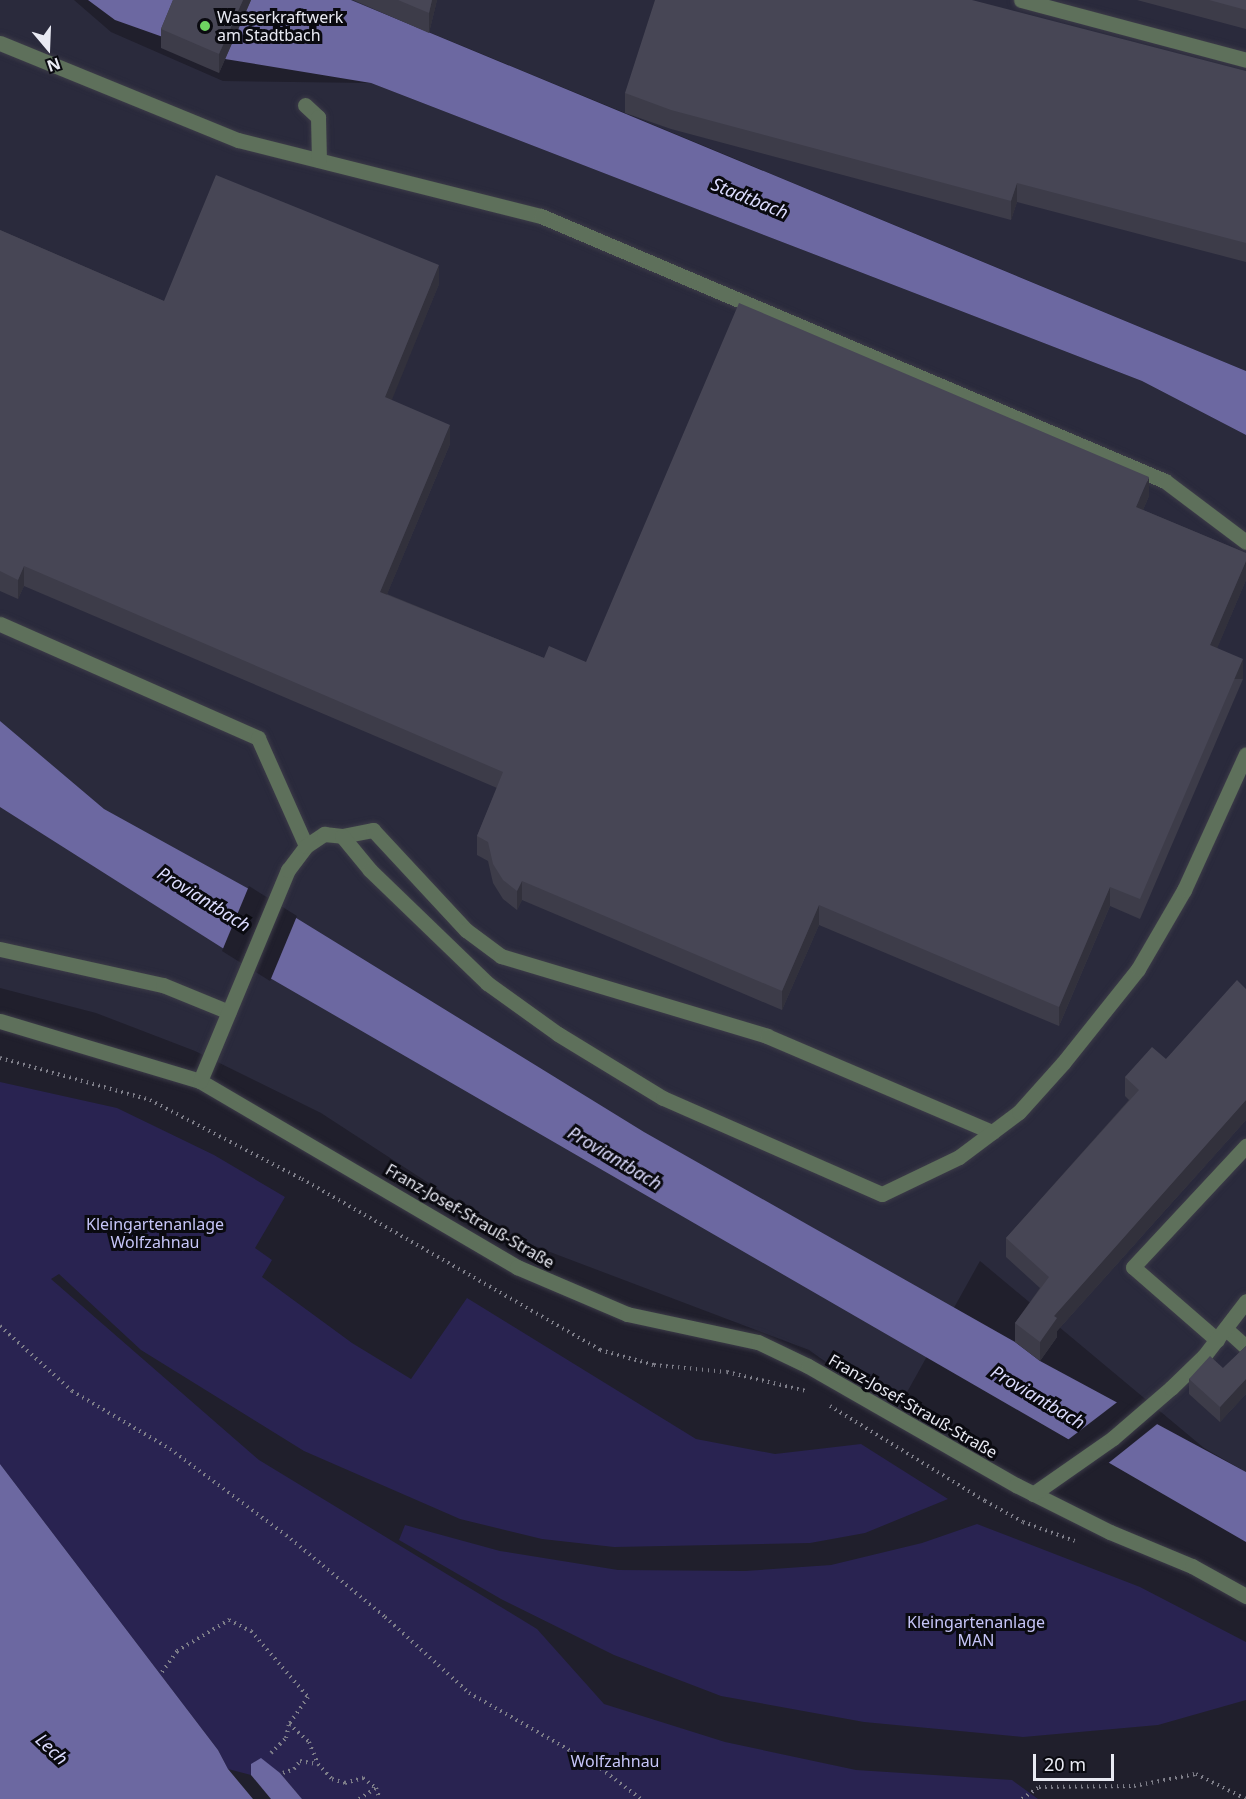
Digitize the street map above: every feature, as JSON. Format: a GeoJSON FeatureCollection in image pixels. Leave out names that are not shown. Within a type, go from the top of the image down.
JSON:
{"type":"FeatureCollection","features":[{"type":"Feature","properties":{"kind":"street"},"geometry":{"type":"LineString","coordinates":[[1021,0],[1246,60]]}},
{"type":"Feature","properties":{"kind":"street"},"geometry":{"type":"LineString","coordinates":[[0,43],[238,140],[541,216],[1165,481],[1246,542]]}},
{"type":"Feature","properties":{"kind":"street"},"geometry":{"type":"LineString","coordinates":[[305,105],[318,117],[319,160]]}},
{"type":"Feature","properties":{"kind":"street"},"geometry":{"type":"LineString","coordinates":[[0,624],[258,738],[306,846]]}},
{"type":"Feature","properties":{"kind":"street"},"geometry":{"type":"LineString","coordinates":[[342,836],[370,870],[487,982],[558,1034],[663,1098],[882,1194],[959,1157],[1019,1112],[1138,969],[1184,890],[1246,754]]}},
{"type":"Feature","properties":{"kind":"street"},"geometry":{"type":"LineString","coordinates":[[200,1081],[288,870],[306,846],[324,834],[342,836],[373,830],[466,930],[501,956],[767,1036],[992,1132]]}},
{"type":"Feature","properties":{"kind":"street"},"geometry":{"type":"LineString","coordinates":[[0,949],[163,985],[229,1012]]}},
{"type":"Feature","properties":{"kind":"street","name":"Franz-Josef-Strauß-Straße"},"geometry":{"type":"LineString","coordinates":[[0,1021],[200,1081],[517,1267],[627,1314],[758,1342],[808,1366],[1033,1494],[1192,1566],[1246,1596]]}},
{"type":"Feature","properties":{"kind":"street"},"geometry":{"type":"LineString","coordinates":[[1246,1146],[1133,1267],[1221,1334],[1246,1347]]}},
{"type":"Feature","properties":{"kind":"street"},"geometry":{"type":"LineString","coordinates":[[1033,1494],[1072,1468],[1166,1392],[1221,1334],[1246,1301]]}},
{"type":"Feature","properties":{"kind":"path"},"geometry":{"type":"LineString","coordinates":[[0,1058],[150,1100],[302,1179],[600,1350],[654,1365],[727,1372],[799,1389]]}},
{"type":"Feature","properties":{"kind":"path"},"geometry":{"type":"LineString","coordinates":[[0,1326],[72,1392],[170,1449],[286,1536],[385,1617],[469,1693],[596,1765],[641,1799]]}},
{"type":"Feature","properties":{"kind":"path"},"geometry":{"type":"LineString","coordinates":[[162,1672],[177,1651],[229,1620],[251,1631],[308,1696],[289,1724],[286,1738],[271,1753]]}},
{"type":"Feature","properties":{"kind":"path"},"geometry":{"type":"LineString","coordinates":[[289,1724],[309,1742],[318,1764],[332,1779],[345,1783],[363,1778],[376,1788],[380,1799]]}},
{"type":"Feature","properties":{"kind":"path"},"geometry":{"type":"LineString","coordinates":[[283,1773],[294,1769],[300,1761],[318,1764]]}},
{"type":"Feature","properties":{"kind":"path"},"geometry":{"type":"LineString","coordinates":[[1022,1799],[1039,1787],[1134,1786],[1196,1774],[1246,1799]]}},
{"type":"Feature","properties":{"kind":"path"},"geometry":{"type":"LineString","coordinates":[[359,1799],[376,1788]]}},
{"type":"Feature","properties":{"kind":"shaded area"},"geometry":{"type":"Polygon","coordinates":[[[0,0],[74,0],[111,32],[223,81],[371,83],[1142,381],[1246,435],[1246,1472],[1204,1448],[980,1261],[896,1412],[809,1350],[513,1238],[321,1113],[195,1051],[96,1013],[0,988],[0,0]]]}},
{"type":"Feature","properties":{"kind":"shaded area"},"geometry":{"type":"Polygon","coordinates":[[[351,0],[1246,0],[1246,371],[625,113],[351,0]]]}},
{"type":"Feature","properties":{"kind":"green space"},"geometry":{"type":"Polygon","coordinates":[[[0,1082],[117,1108],[214,1155],[285,1197],[255,1248],[272,1260],[262,1277],[352,1343],[411,1379],[467,1298],[696,1439],[775,1454],[861,1444],[948,1499],[865,1533],[810,1543],[614,1547],[542,1539],[460,1519],[304,1451],[141,1350],[59,1274],[51,1279],[259,1460],[537,1629],[604,1704],[725,1742],[856,1770],[1012,1780],[1038,1799],[302,1799],[280,1773],[251,1764],[251,1775],[228,1769],[218,1750],[0,1464],[0,1082]]]}},
{"type":"Feature","properties":{"kind":"green space","name":"Kleingartenanlage MAN"},"geometry":{"type":"Polygon","coordinates":[[[977,1524],[1140,1587],[1246,1642],[1246,1700],[1158,1725],[1023,1737],[864,1722],[721,1696],[614,1655],[501,1599],[399,1540],[405,1525],[500,1551],[618,1570],[745,1571],[831,1565],[922,1543],[977,1524]]]}},
{"type":"Feature","properties":{"kind":"water","name":"Stadtbach"},"geometry":{"type":"Polygon","coordinates":[[[88,0],[351,0],[1246,371],[1246,435],[1142,381],[371,83],[225,59],[115,20],[88,0]]]}},
{"type":"Feature","properties":{"kind":"water","name":"Proviantbach"},"geometry":{"type":"Polygon","coordinates":[[[0,721],[104,809],[249,889],[644,1132],[1015,1342],[1040,1361],[1246,1472],[1246,1542],[270,978],[0,807],[0,721]]]}},
{"type":"Feature","properties":{"kind":"water","name":"Lech"},"geometry":{"type":"Polygon","coordinates":[[[0,1464],[218,1750],[228,1769],[253,1799],[0,1799],[0,1464]]]}},
{"type":"Feature","properties":{"kind":"water"},"geometry":{"type":"Polygon","coordinates":[[[261,1758],[280,1773],[302,1799],[271,1799],[251,1775],[251,1764],[261,1758]]]}},
{"type":"Feature","properties":{"kind":"pier"},"geometry":{"type":"Polygon","coordinates":[[[249,886],[297,916],[270,981],[222,951],[249,886]]]}},
{"type":"Feature","properties":{"kind":"pier"},"geometry":{"type":"Polygon","coordinates":[[[1120,1400],[1161,1421],[1106,1465],[1065,1442],[1120,1400]]]}},
{"type":"Feature","properties":{"kind":"building","name":"Wasserkraftwerk am Stadtbach"},"geometry":{"type":"Polygon","coordinates":[[[173,0],[243,0],[219,54],[161,29],[173,0]]]}},
{"type":"Feature","properties":{"kind":"building"},"geometry":{"type":"Polygon","coordinates":[[[398,0],[432,0],[429,13],[398,0]]]}},
{"type":"Feature","properties":{"kind":"building"},"geometry":{"type":"Polygon","coordinates":[[[655,0],[972,0],[1246,71],[1246,243],[1017,183],[1011,201],[671,110],[625,93],[655,0]]]}},
{"type":"Feature","properties":{"kind":"building"},"geometry":{"type":"Polygon","coordinates":[[[1209,0],[1246,0],[1246,10],[1209,0]]]}},
{"type":"Feature","properties":{"kind":"building"},"geometry":{"type":"Polygon","coordinates":[[[216,175],[439,265],[385,397],[450,425],[380,592],[544,658],[549,646],[586,662],[739,303],[1149,477],[1136,507],[1246,553],[1246,561],[1210,645],[1243,659],[1140,899],[1110,887],[1059,1007],[819,905],[782,991],[522,881],[517,891],[503,880],[493,864],[488,842],[477,836],[503,772],[24,566],[18,580],[0,571],[0,230],[164,301],[216,175]]]}},
{"type":"Feature","properties":{"kind":"building"},"geometry":{"type":"Polygon","coordinates":[[[1237,980],[1246,989],[1246,1100],[1054,1316],[1057,1318],[1040,1342],[1015,1323],[1049,1277],[1006,1238],[1139,1090],[1125,1077],[1152,1047],[1166,1059],[1237,980]]]}},
{"type":"Feature","properties":{"kind":"building"},"geometry":{"type":"Polygon","coordinates":[[[1246,1346],[1246,1379],[1220,1407],[1189,1379],[1210,1356],[1223,1368],[1246,1346]]]}},
{"type":"Feature","properties":{"kind":"place","name":"Wasserkraftwerk am Stadtbach"},"geometry":{"type":"Point","coordinates":[205,26]}},
{"type":"Feature","properties":{"kind":"park label","name":"Kleingartenanlage Wolfzahnau"},"geometry":{"type":"Point","coordinates":[155,1233]}},
{"type":"Feature","properties":{"kind":"park label","name":"Wolfzahnau"},"geometry":{"type":"Point","coordinates":[615,1761]}}]}
